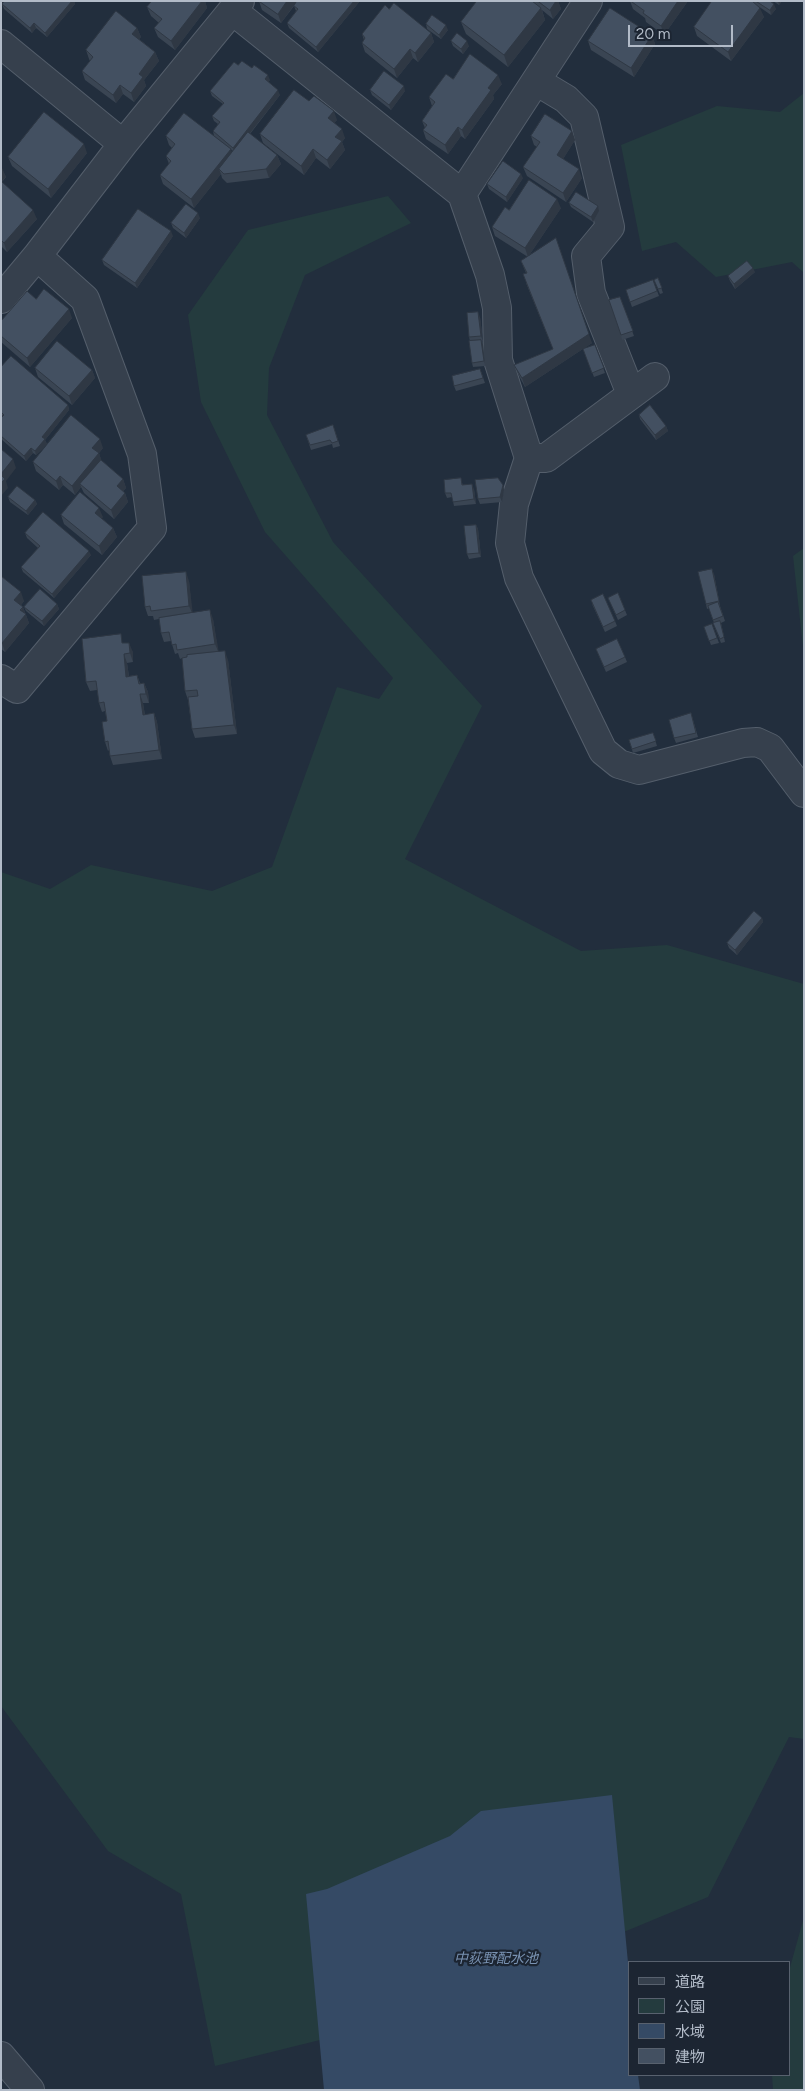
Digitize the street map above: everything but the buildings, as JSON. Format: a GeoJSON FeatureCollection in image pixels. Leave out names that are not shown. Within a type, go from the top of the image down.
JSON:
{"type":"FeatureCollection","features":[{"type":"Feature","properties":{"kind":"street"},"geometry":{"type":"LineString","coordinates":[[462,194],[588,1]]}},
{"type":"Feature","properties":{"kind":"street"},"geometry":{"type":"LineString","coordinates":[[1,299],[37,256],[123,144],[236,6],[462,194],[490,275],[497,308],[498,360],[529,458],[514,504],[510,543],[519,578],[603,751],[618,764],[639,770],[742,743],[757,742],[770,748],[804,793]]}},
{"type":"Feature","properties":{"kind":"street"},"geometry":{"type":"LineString","coordinates":[[1,44],[123,144]]}},
{"type":"Feature","properties":{"kind":"street"},"geometry":{"type":"LineString","coordinates":[[536,81],[566,99],[584,117],[610,227],[586,256],[591,293],[631,394]]}},
{"type":"Feature","properties":{"kind":"street"},"geometry":{"type":"LineString","coordinates":[[1,679],[17,689],[152,528],[142,454],[85,299],[37,256]]}},
{"type":"Feature","properties":{"kind":"street"},"geometry":{"type":"LineString","coordinates":[[529,458],[546,458],[655,377]]}},
{"type":"Feature","properties":{"kind":"street"},"geometry":{"type":"LineString","coordinates":[[1,2056],[30,2090]]}},
{"type":"Feature","properties":{"kind":"green space"},"geometry":{"type":"Polygon","coordinates":[[[804,93],[804,273],[792,262],[716,277],[676,242],[642,251],[621,145],[717,106],[780,112],[804,93]]]}},
{"type":"Feature","properties":{"kind":"green space"},"geometry":{"type":"Polygon","coordinates":[[[388,196],[411,223],[305,275],[269,368],[267,415],[333,542],[482,706],[405,859],[581,951],[667,945],[804,984],[804,1739],[789,1737],[708,1897],[429,2013],[215,2066],[181,1894],[108,1851],[1,1706],[1,872],[50,889],[91,865],[212,891],[272,867],[337,687],[379,699],[393,678],[265,532],[201,402],[188,315],[248,230],[388,196]]]}},
{"type":"Feature","properties":{"kind":"green space"},"geometry":{"type":"Polygon","coordinates":[[[804,548],[804,656],[793,556],[804,548]]]}},
{"type":"Feature","properties":{"kind":"green space"},"geometry":{"type":"Polygon","coordinates":[[[804,1917],[804,2090],[773,2090],[772,2076],[790,2076],[790,1967],[804,1917]]]}},
{"type":"Feature","properties":{"kind":"water","name":"中荻野配水池"},"geometry":{"type":"Polygon","coordinates":[[[612,1795],[628,1963],[628,2076],[638,2076],[640,2090],[324,2090],[306,1894],[327,1889],[450,1836],[481,1811],[612,1795]]]}}]}
